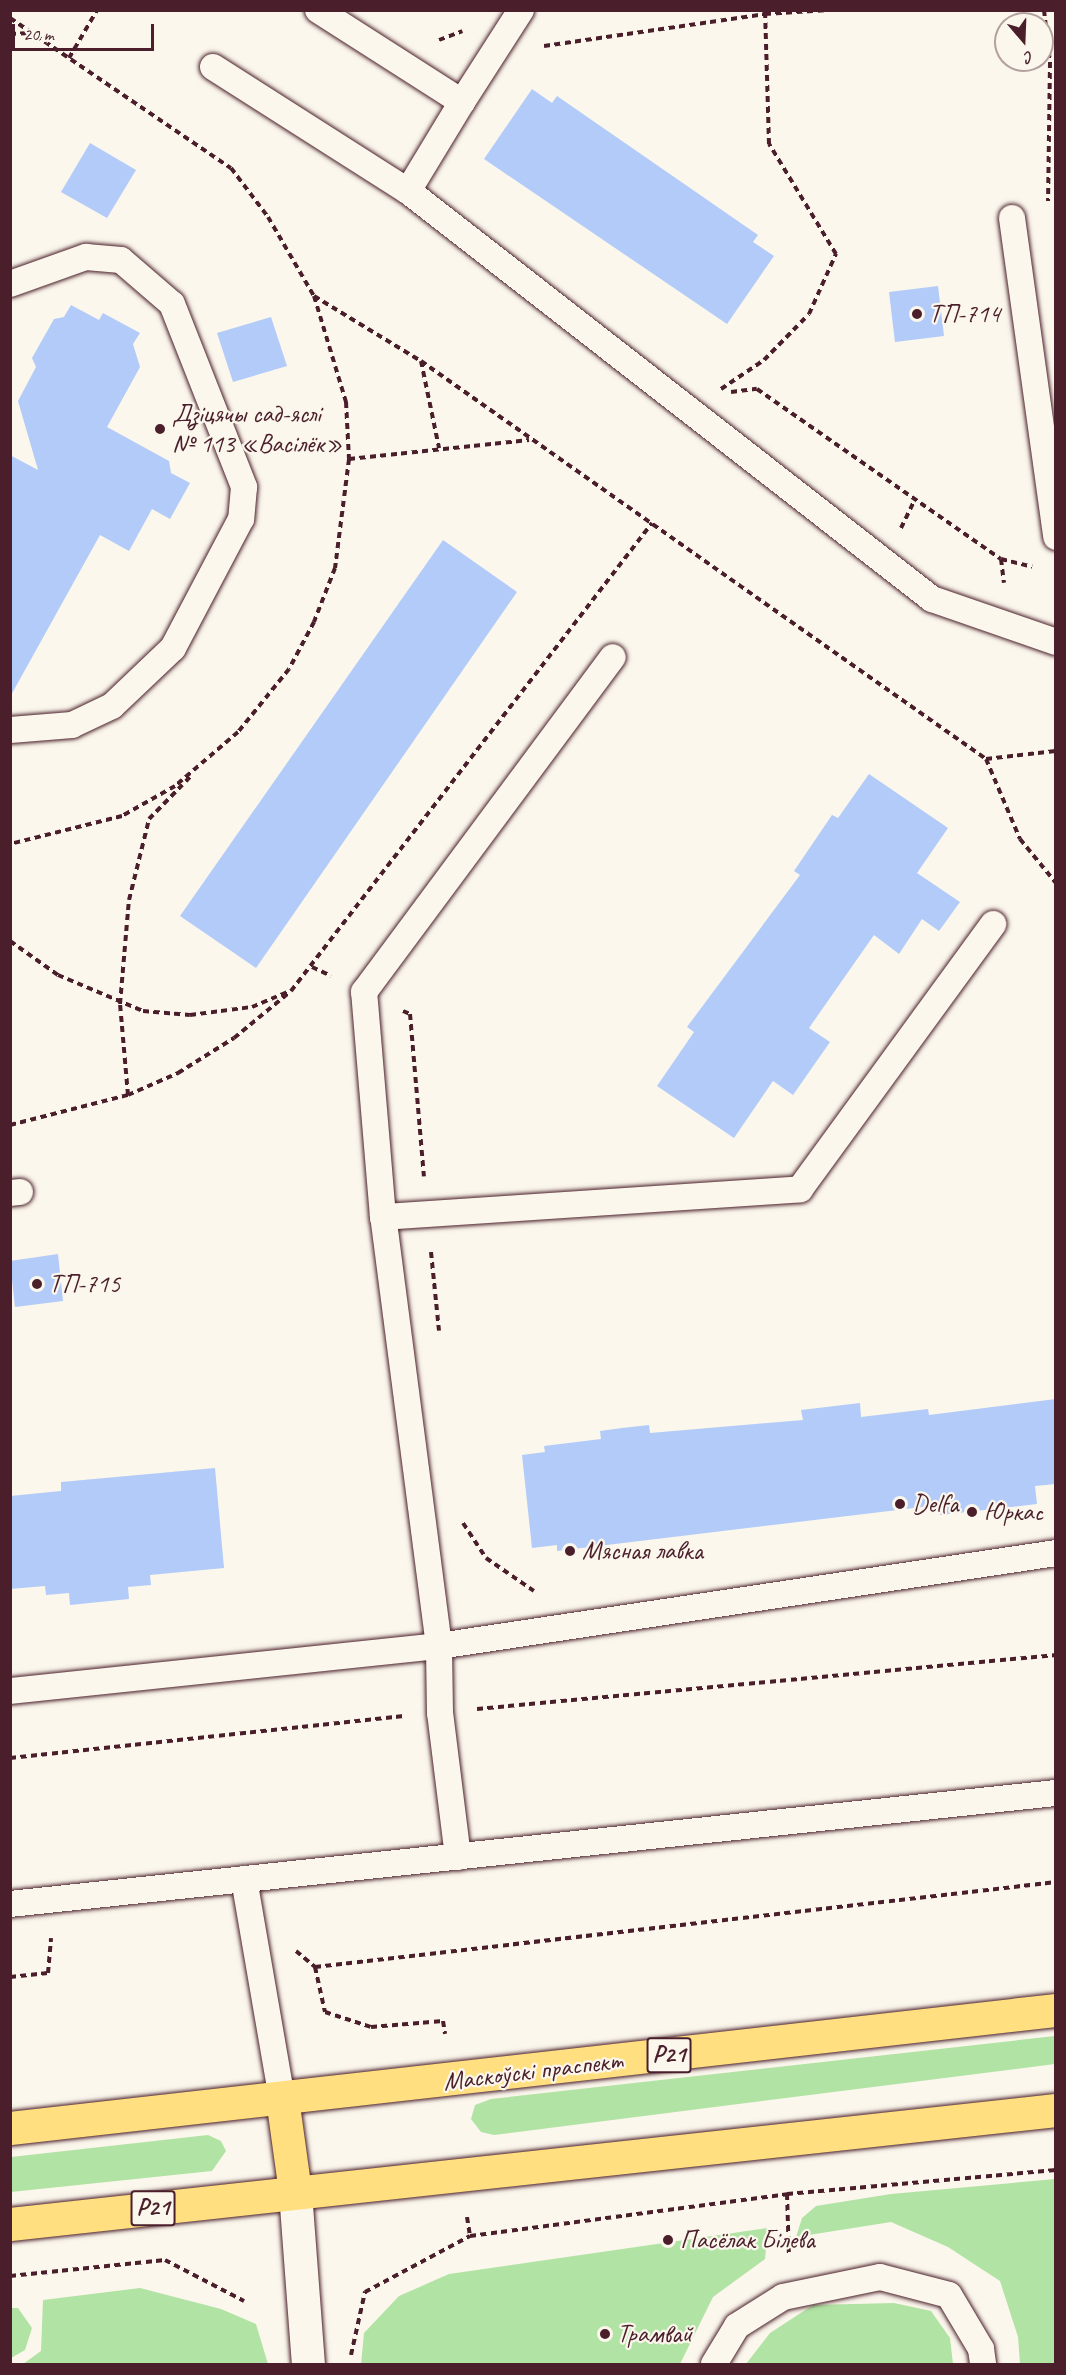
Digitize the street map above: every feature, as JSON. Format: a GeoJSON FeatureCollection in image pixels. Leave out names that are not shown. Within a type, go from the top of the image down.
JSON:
{"type":"FeatureCollection","features":[{"type":"Feature","properties":{"kind":"main road","name":"Маскоўскі праспект"},"geometry":{"type":"LineString","coordinates":[[10,2128],[1056,2010]]}},
{"type":"Feature","properties":{"kind":"main road"},"geometry":{"type":"LineString","coordinates":[[282,2098],[295,2192]]}},
{"type":"Feature","properties":{"kind":"main road","name":"Р21"},"geometry":{"type":"LineString","coordinates":[[10,2224],[1056,2110]]}},
{"type":"Feature","properties":{"kind":"street"},"geometry":{"type":"LineString","coordinates":[[295,2192],[308,2364]]}},
{"type":"Feature","properties":{"kind":"lane"},"geometry":{"type":"LineString","coordinates":[[318,10],[462,102]]}},
{"type":"Feature","properties":{"kind":"lane"},"geometry":{"type":"LineString","coordinates":[[408,191],[521,10]]}},
{"type":"Feature","properties":{"kind":"lane"},"geometry":{"type":"LineString","coordinates":[[213,67],[408,191],[932,599],[1056,642]]}},
{"type":"Feature","properties":{"kind":"lane"},"geometry":{"type":"LineString","coordinates":[[1012,218],[1056,537]]}},
{"type":"Feature","properties":{"kind":"lane"},"geometry":{"type":"LineString","coordinates":[[10,284],[86,257],[121,260],[172,304],[244,487],[241,519],[173,648],[112,705],[72,725],[10,730]]}},
{"type":"Feature","properties":{"kind":"lane"},"geometry":{"type":"LineString","coordinates":[[458,1857],[440,1713],[439,1646],[383,1217],[364,992],[613,657]]}},
{"type":"Feature","properties":{"kind":"lane"},"geometry":{"type":"LineString","coordinates":[[383,1217],[428,1217],[800,1189],[993,924]]}},
{"type":"Feature","properties":{"kind":"lane"},"geometry":{"type":"LineString","coordinates":[[10,1691],[439,1646],[1056,1553]]}},
{"type":"Feature","properties":{"kind":"lane"},"geometry":{"type":"LineString","coordinates":[[10,1904],[1056,1793]]}},
{"type":"Feature","properties":{"kind":"lane"},"geometry":{"type":"LineString","coordinates":[[244,1879],[282,2098]]}},
{"type":"Feature","properties":{"kind":"lane"},"geometry":{"type":"LineString","coordinates":[[714,2364],[737,2326],[783,2297],[880,2277],[949,2295],[981,2349],[982,2364]]}},
{"type":"Feature","properties":{"kind":"path"},"geometry":{"type":"LineString","coordinates":[[69,58],[97,10]]}},
{"type":"Feature","properties":{"kind":"path"},"geometry":{"type":"LineString","coordinates":[[541,46],[765,12],[829,10]]}},
{"type":"Feature","properties":{"kind":"path"},"geometry":{"type":"LineString","coordinates":[[1044,10],[1050,62],[1049,205]]}},
{"type":"Feature","properties":{"kind":"path"},"geometry":{"type":"LineString","coordinates":[[765,12],[769,144],[836,254],[809,314],[764,360],[713,394],[757,389],[1001,559],[1045,571]]}},
{"type":"Feature","properties":{"kind":"path"},"geometry":{"type":"LineString","coordinates":[[10,18],[231,168]]}},
{"type":"Feature","properties":{"kind":"path"},"geometry":{"type":"LineString","coordinates":[[430,37],[441,41],[468,27]]}},
{"type":"Feature","properties":{"kind":"path"},"geometry":{"type":"LineString","coordinates":[[10,34],[32,33]]}},
{"type":"Feature","properties":{"kind":"path"},"geometry":{"type":"LineString","coordinates":[[314,296],[421,361],[529,440],[652,523],[986,759],[1020,839],[1056,883]]}},
{"type":"Feature","properties":{"kind":"path"},"geometry":{"type":"LineString","coordinates":[[421,361],[439,448]]}},
{"type":"Feature","properties":{"kind":"path"},"geometry":{"type":"LineString","coordinates":[[348,459],[529,440]]}},
{"type":"Feature","properties":{"kind":"path"},"geometry":{"type":"LineString","coordinates":[[10,1125],[129,1095],[178,1073],[234,1038],[291,991],[312,967],[652,523]]}},
{"type":"Feature","properties":{"kind":"path"},"geometry":{"type":"LineString","coordinates":[[986,759],[1056,751]]}},
{"type":"Feature","properties":{"kind":"path"},"geometry":{"type":"LineString","coordinates":[[129,1095],[120,1004],[129,900],[149,819],[205,761]]}},
{"type":"Feature","properties":{"kind":"path"},"geometry":{"type":"LineString","coordinates":[[10,940],[58,975],[120,1004],[190,1015],[252,1007],[291,991]]}},
{"type":"Feature","properties":{"kind":"path"},"geometry":{"type":"LineString","coordinates":[[312,967],[410,1014],[440,1341]]}},
{"type":"Feature","properties":{"kind":"path"},"geometry":{"type":"LineString","coordinates":[[457,1515],[486,1558],[532,1591],[544,1593]]}},
{"type":"Feature","properties":{"kind":"path"},"geometry":{"type":"LineString","coordinates":[[10,1758],[440,1713],[1056,1655]]}},
{"type":"Feature","properties":{"kind":"path"},"geometry":{"type":"LineString","coordinates":[[315,1967],[1056,1882]]}},
{"type":"Feature","properties":{"kind":"path"},"geometry":{"type":"LineString","coordinates":[[10,1977],[48,1973],[49,1939],[91,1896]]}},
{"type":"Feature","properties":{"kind":"path"},"geometry":{"type":"LineString","coordinates":[[288,1945],[315,1967],[325,2012],[371,2027],[443,2021],[445,2034]]}},
{"type":"Feature","properties":{"kind":"path"},"geometry":{"type":"LineString","coordinates":[[349,2364],[365,2292],[470,2236],[787,2194],[1056,2170]]}},
{"type":"Feature","properties":{"kind":"path"},"geometry":{"type":"LineString","coordinates":[[783,2297],[789,2257],[787,2194]]}},
{"type":"Feature","properties":{"kind":"path"},"geometry":{"type":"LineString","coordinates":[[467,2216],[470,2236]]}},
{"type":"Feature","properties":{"kind":"path"},"geometry":{"type":"LineString","coordinates":[[10,2276],[165,2260],[244,2301]]}},
{"type":"Feature","properties":{"kind":"green space"},"geometry":{"type":"Polygon","coordinates":[[[1055,2036],[1055,2064],[494,2135],[481,2132],[471,2119],[475,2105],[491,2099],[1055,2036]]]}},
{"type":"Feature","properties":{"kind":"green space"},"geometry":{"type":"Polygon","coordinates":[[[208,2135],[221,2141],[226,2151],[212,2171],[11,2192],[11,2157],[208,2135]]]}},
{"type":"Feature","properties":{"kind":"green space"},"geometry":{"type":"Polygon","coordinates":[[[1055,2179],[1055,2364],[1020,2364],[1018,2337],[1000,2281],[948,2247],[891,2222],[796,2237],[802,2218],[816,2206],[891,2194],[1055,2179]]]}},
{"type":"Feature","properties":{"kind":"green space"},"geometry":{"type":"Polygon","coordinates":[[[768,2228],[765,2259],[713,2297],[680,2364],[361,2364],[364,2333],[399,2296],[449,2274],[768,2228]]]}},
{"type":"Feature","properties":{"kind":"green space"},"geometry":{"type":"Polygon","coordinates":[[[140,2288],[221,2309],[256,2324],[268,2364],[23,2364],[41,2351],[43,2300],[140,2288]]]}},
{"type":"Feature","properties":{"kind":"green space"},"geometry":{"type":"Polygon","coordinates":[[[894,2303],[931,2311],[950,2338],[953,2364],[746,2364],[770,2333],[813,2305],[894,2303]]]}},
{"type":"Feature","properties":{"kind":"green space"},"geometry":{"type":"Polygon","coordinates":[[[11,2308],[18,2308],[32,2328],[25,2350],[11,2358],[11,2308]]]}},
{"type":"Feature","properties":{"kind":"building"},"geometry":{"type":"Polygon","coordinates":[[[532,89],[552,103],[557,96],[758,235],[753,242],[774,256],[727,324],[484,159],[532,89]]]}},
{"type":"Feature","properties":{"kind":"building"},"geometry":{"type":"Polygon","coordinates":[[[90,143],[136,170],[107,218],[61,192],[90,143]]]}},
{"type":"Feature","properties":{"kind":"building","name":"ТП-714"},"geometry":{"type":"Polygon","coordinates":[[[938,286],[944,336],[895,342],[889,292],[938,286]]]}},
{"type":"Feature","properties":{"kind":"building"},"geometry":{"type":"Polygon","coordinates":[[[71,305],[99,320],[103,313],[140,333],[133,344],[140,367],[107,427],[169,461],[171,473],[190,483],[170,519],[152,509],[129,551],[100,535],[10,697],[10,455],[38,470],[18,401],[36,367],[32,358],[54,319],[64,317],[71,305]]]}},
{"type":"Feature","properties":{"kind":"building"},"geometry":{"type":"Polygon","coordinates":[[[271,317],[287,366],[233,382],[217,333],[271,317]]]}},
{"type":"Feature","properties":{"kind":"building"},"geometry":{"type":"Polygon","coordinates":[[[443,540],[517,592],[256,968],[180,916],[443,540]]]}},
{"type":"Feature","properties":{"kind":"building"},"geometry":{"type":"Polygon","coordinates":[[[869,774],[948,828],[917,873],[960,902],[939,931],[922,919],[899,954],[874,935],[809,1028],[830,1042],[793,1095],[773,1081],[734,1138],[657,1086],[694,1032],[687,1027],[800,875],[794,871],[832,815],[838,818],[869,774]]]}},
{"type":"Feature","properties":{"kind":"building","name":"ТП-715"},"geometry":{"type":"Polygon","coordinates":[[[58,1254],[63,1301],[15,1307],[10,1261],[58,1254]]]}},
{"type":"Feature","properties":{"kind":"building"},"geometry":{"type":"Polygon","coordinates":[[[1056,1399],[1056,1484],[1035,1486],[1037,1504],[940,1515],[939,1505],[557,1551],[557,1545],[532,1548],[522,1455],[545,1452],[544,1446],[601,1439],[600,1431],[649,1425],[650,1433],[803,1420],[801,1410],[860,1403],[861,1417],[928,1409],[929,1415],[1056,1399]]]}},
{"type":"Feature","properties":{"kind":"building"},"geometry":{"type":"Polygon","coordinates":[[[215,1468],[224,1568],[150,1575],[151,1585],[128,1587],[129,1599],[70,1605],[69,1593],[46,1595],[45,1586],[10,1589],[10,1496],[61,1491],[61,1482],[215,1468]]]}},
{"type":"Feature","properties":{"kind":"place","name":"ТП-714"},"geometry":{"type":"Point","coordinates":[917,314]}},
{"type":"Feature","properties":{"kind":"place","name":"Дзіцячы сад-яслі № 113 «Васілёк»"},"geometry":{"type":"Point","coordinates":[160,429]}},
{"type":"Feature","properties":{"kind":"place","name":"ТП-715"},"geometry":{"type":"Point","coordinates":[37,1284]}},
{"type":"Feature","properties":{"kind":"place","name":"Delfa"},"geometry":{"type":"Point","coordinates":[900,1504]}},
{"type":"Feature","properties":{"kind":"place","name":"Юркас"},"geometry":{"type":"Point","coordinates":[972,1512]}},
{"type":"Feature","properties":{"kind":"place","name":"Мясная лавка"},"geometry":{"type":"Point","coordinates":[570,1551]}},
{"type":"Feature","properties":{"kind":"place","name":"Пасёлак Білева"},"geometry":{"type":"Point","coordinates":[668,2240]}},
{"type":"Feature","properties":{"kind":"place","name":"Трамвай"},"geometry":{"type":"Point","coordinates":[605,2334]}}]}
